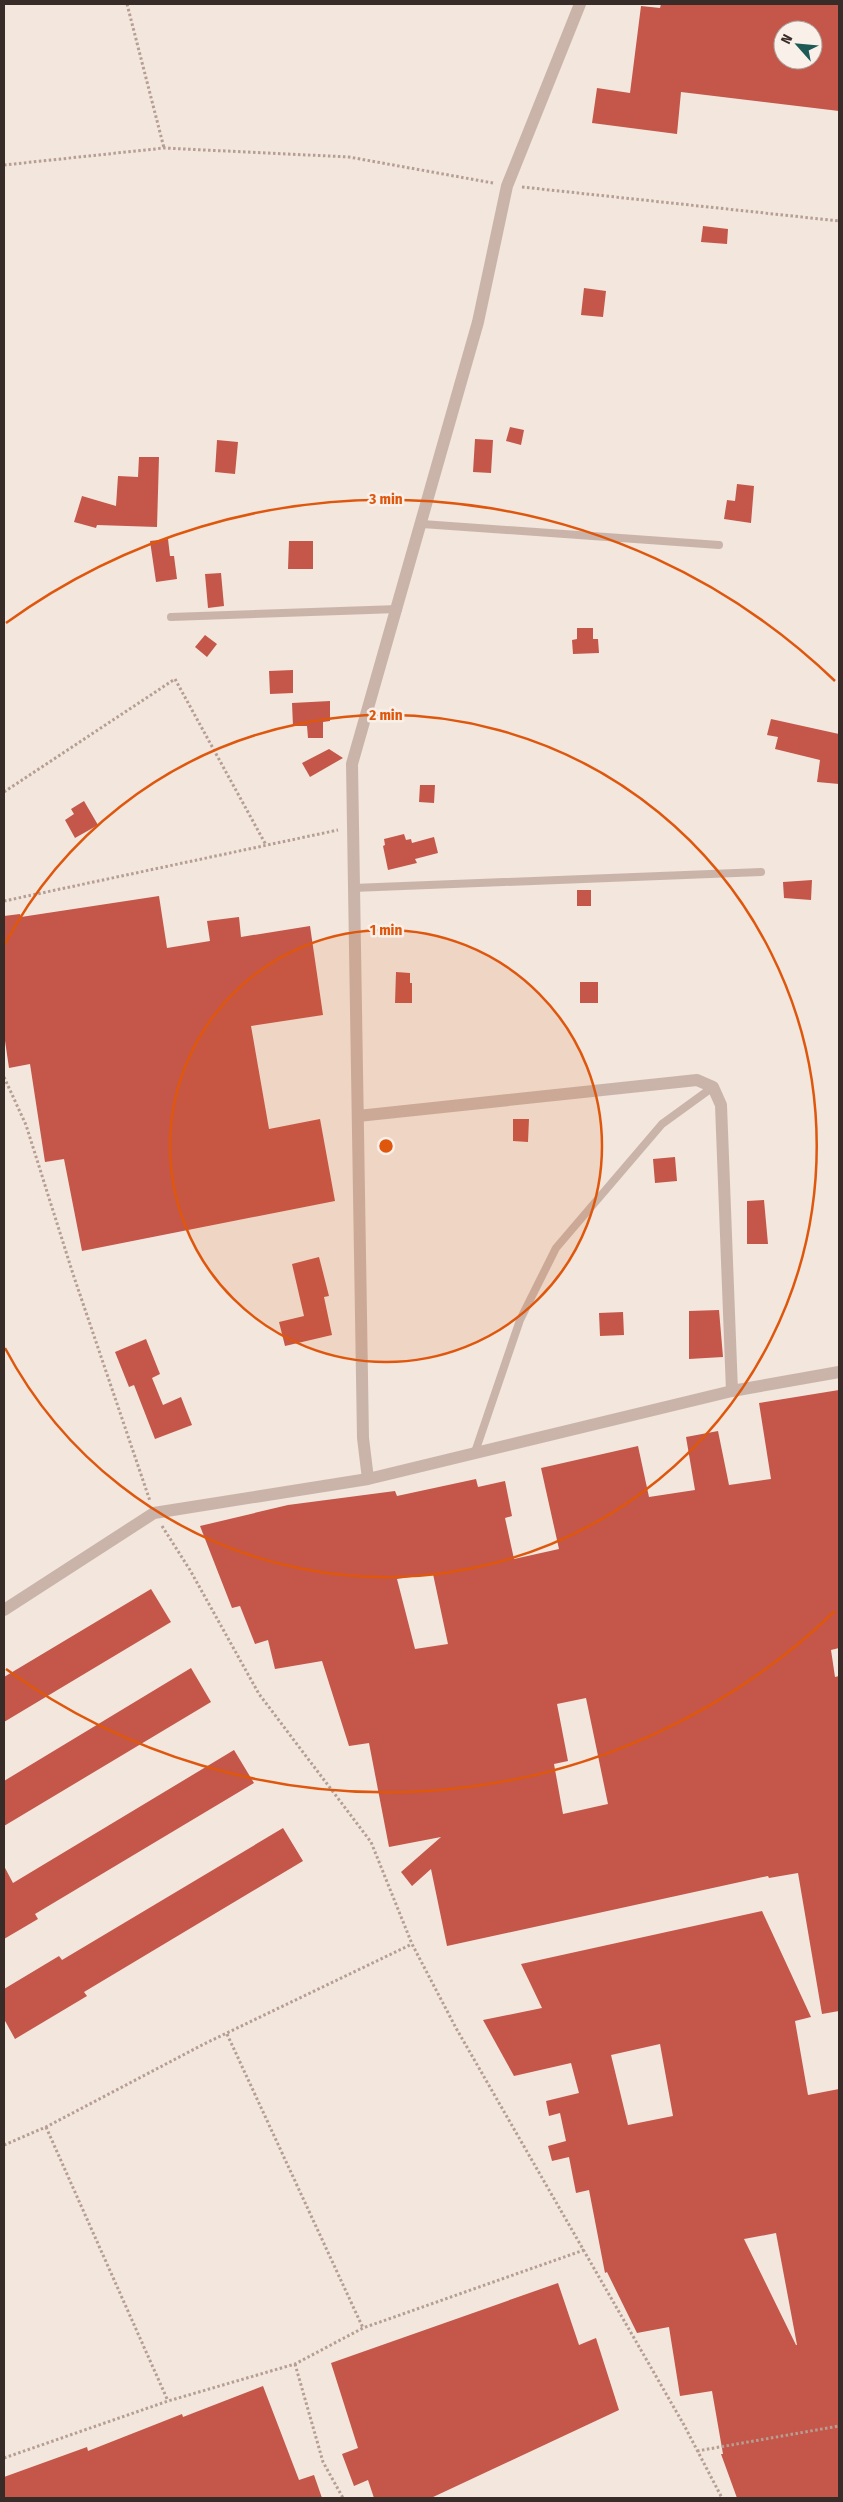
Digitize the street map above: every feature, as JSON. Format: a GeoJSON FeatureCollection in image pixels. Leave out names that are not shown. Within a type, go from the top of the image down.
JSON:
{"type":"FeatureCollection","features":[{"type":"Feature","properties":{"kind":"street"},"geometry":{"type":"LineString","coordinates":[[368,1480],[363,1438],[352,764],[398,609],[478,322],[507,186],[580,4]]}},
{"type":"Feature","properties":{"kind":"street"},"geometry":{"type":"LineString","coordinates":[[358,1116],[698,1080],[713,1087],[721,1105],[732,1391]]}},
{"type":"Feature","properties":{"kind":"street"},"geometry":{"type":"LineString","coordinates":[[4,1610],[154,1513],[368,1480],[732,1391],[839,1372]]}},
{"type":"Feature","properties":{"kind":"lane"},"geometry":{"type":"LineString","coordinates":[[422,524],[719,545]]}},
{"type":"Feature","properties":{"kind":"lane"},"geometry":{"type":"LineString","coordinates":[[171,617],[398,609]]}},
{"type":"Feature","properties":{"kind":"lane"},"geometry":{"type":"LineString","coordinates":[[353,888],[761,872]]}},
{"type":"Feature","properties":{"kind":"lane"},"geometry":{"type":"LineString","coordinates":[[474,1455],[520,1320],[556,1248],[662,1124],[713,1087]]}},
{"type":"Feature","properties":{"kind":"path"},"geometry":{"type":"LineString","coordinates":[[127,4],[164,148]]}},
{"type":"Feature","properties":{"kind":"path"},"geometry":{"type":"LineString","coordinates":[[4,165],[164,148],[349,156],[507,186],[839,221]]}},
{"type":"Feature","properties":{"kind":"path"},"geometry":{"type":"LineString","coordinates":[[4,792],[175,679],[266,845]]}},
{"type":"Feature","properties":{"kind":"path"},"geometry":{"type":"LineString","coordinates":[[4,901],[353,827]]}},
{"type":"Feature","properties":{"kind":"path"},"geometry":{"type":"LineString","coordinates":[[4,1077],[26,1125],[73,1274],[154,1513],[190,1570],[259,1694],[371,1842],[412,1944],[456,2028],[584,2250],[722,2498]]}},
{"type":"Feature","properties":{"kind":"path"},"geometry":{"type":"LineString","coordinates":[[4,2145],[46,2127],[204,2044],[412,1944]]}},
{"type":"Feature","properties":{"kind":"path"},"geometry":{"type":"LineString","coordinates":[[227,2034],[363,2328]]}},
{"type":"Feature","properties":{"kind":"path"},"geometry":{"type":"LineString","coordinates":[[46,2127],[168,2401]]}},
{"type":"Feature","properties":{"kind":"path"},"geometry":{"type":"LineString","coordinates":[[4,2458],[168,2401],[295,2364],[363,2328],[584,2250]]}},
{"type":"Feature","properties":{"kind":"path"},"geometry":{"type":"LineString","coordinates":[[295,2364],[323,2462],[343,2498]]}},
{"type":"Feature","properties":{"kind":"path"},"geometry":{"type":"LineString","coordinates":[[697,2451],[839,2426]]}},
{"type":"Feature","properties":{"kind":"building"},"geometry":{"type":"Polygon","coordinates":[[[661,4],[839,4],[839,111],[681,92],[677,134],[592,123],[597,88],[630,93],[641,6],[660,8],[661,4]]]}},
{"type":"Feature","properties":{"kind":"building"},"geometry":{"type":"Polygon","coordinates":[[[703,226],[728,229],[727,244],[701,242],[703,226]]]}},
{"type":"Feature","properties":{"kind":"building"},"geometry":{"type":"Polygon","coordinates":[[[584,288],[606,291],[603,317],[581,315],[584,288]]]}},
{"type":"Feature","properties":{"kind":"building"},"geometry":{"type":"Polygon","coordinates":[[[510,427],[524,430],[521,445],[506,441],[510,427]]]}},
{"type":"Feature","properties":{"kind":"building"},"geometry":{"type":"Polygon","coordinates":[[[475,439],[493,440],[491,473],[473,472],[475,439]]]}},
{"type":"Feature","properties":{"kind":"building"},"geometry":{"type":"Polygon","coordinates":[[[217,440],[238,442],[235,474],[215,472],[217,440]]]}},
{"type":"Feature","properties":{"kind":"building"},"geometry":{"type":"Polygon","coordinates":[[[139,457],[159,457],[157,527],[97,525],[96,528],[74,522],[82,496],[116,506],[118,476],[138,477],[139,457]]]}},
{"type":"Feature","properties":{"kind":"building"},"geometry":{"type":"Polygon","coordinates":[[[737,484],[754,486],[751,523],[724,519],[727,500],[735,501],[737,484]]]}},
{"type":"Feature","properties":{"kind":"building"},"geometry":{"type":"Polygon","coordinates":[[[168,539],[170,556],[174,556],[177,579],[156,582],[150,541],[168,539]]]}},
{"type":"Feature","properties":{"kind":"building"},"geometry":{"type":"Polygon","coordinates":[[[289,541],[313,541],[313,569],[288,569],[289,541]]]}},
{"type":"Feature","properties":{"kind":"building"},"geometry":{"type":"Polygon","coordinates":[[[221,573],[224,606],[208,608],[205,574],[221,573]]]}},
{"type":"Feature","properties":{"kind":"building"},"geometry":{"type":"Polygon","coordinates":[[[577,628],[593,628],[593,639],[598,639],[599,653],[573,654],[572,640],[577,639],[577,628]]]}},
{"type":"Feature","properties":{"kind":"building"},"geometry":{"type":"Polygon","coordinates":[[[205,635],[217,644],[207,657],[195,647],[205,635]]]}},
{"type":"Feature","properties":{"kind":"building"},"geometry":{"type":"Polygon","coordinates":[[[293,670],[293,693],[270,694],[269,671],[293,670]]]}},
{"type":"Feature","properties":{"kind":"building"},"geometry":{"type":"Polygon","coordinates":[[[330,701],[330,721],[323,722],[323,738],[308,738],[307,726],[293,726],[292,703],[330,701]]]}},
{"type":"Feature","properties":{"kind":"building"},"geometry":{"type":"Polygon","coordinates":[[[771,719],[839,734],[839,784],[817,782],[820,760],[775,749],[778,737],[767,735],[771,719]]]}},
{"type":"Feature","properties":{"kind":"building"},"geometry":{"type":"Polygon","coordinates":[[[329,749],[343,758],[310,777],[302,763],[329,749]]]}},
{"type":"Feature","properties":{"kind":"building"},"geometry":{"type":"Polygon","coordinates":[[[420,785],[435,785],[434,803],[419,802],[420,785]]]}},
{"type":"Feature","properties":{"kind":"building"},"geometry":{"type":"Polygon","coordinates":[[[84,801],[98,825],[75,838],[65,820],[74,814],[71,809],[84,801]]]}},
{"type":"Feature","properties":{"kind":"building"},"geometry":{"type":"Polygon","coordinates":[[[404,834],[406,840],[411,839],[412,843],[434,837],[438,853],[415,859],[417,863],[388,870],[383,846],[385,845],[384,839],[404,834]]]}},
{"type":"Feature","properties":{"kind":"building"},"geometry":{"type":"Polygon","coordinates":[[[812,880],[811,900],[784,898],[783,882],[812,880]]]}},
{"type":"Feature","properties":{"kind":"building"},"geometry":{"type":"Polygon","coordinates":[[[577,890],[591,890],[591,906],[577,906],[577,890]]]}},
{"type":"Feature","properties":{"kind":"building"},"geometry":{"type":"Polygon","coordinates":[[[159,896],[167,948],[210,941],[207,921],[239,917],[241,937],[310,926],[323,1015],[251,1026],[269,1129],[320,1119],[335,1201],[82,1251],[64,1159],[45,1162],[30,1064],[9,1068],[4,1034],[4,916],[20,914],[21,917],[159,896]]]}},
{"type":"Feature","properties":{"kind":"building"},"geometry":{"type":"Polygon","coordinates":[[[396,972],[410,973],[412,1003],[395,1003],[396,972]]]}},
{"type":"Feature","properties":{"kind":"building"},"geometry":{"type":"Polygon","coordinates":[[[580,982],[598,982],[598,1003],[580,1003],[580,982]]]}},
{"type":"Feature","properties":{"kind":"building"},"geometry":{"type":"Polygon","coordinates":[[[513,1119],[529,1119],[528,1142],[513,1141],[513,1119]]]}},
{"type":"Feature","properties":{"kind":"building"},"geometry":{"type":"Polygon","coordinates":[[[675,1157],[677,1181],[655,1183],[653,1159],[675,1157]]]}},
{"type":"Feature","properties":{"kind":"building"},"geometry":{"type":"Polygon","coordinates":[[[764,1200],[768,1244],[747,1244],[747,1201],[764,1200]]]}},
{"type":"Feature","properties":{"kind":"building"},"geometry":{"type":"Polygon","coordinates":[[[319,1257],[329,1296],[324,1297],[332,1335],[285,1346],[279,1322],[304,1316],[292,1264],[319,1257]]]}},
{"type":"Feature","properties":{"kind":"building"},"geometry":{"type":"Polygon","coordinates":[[[719,1310],[723,1357],[689,1359],[689,1311],[719,1310]]]}},
{"type":"Feature","properties":{"kind":"building"},"geometry":{"type":"Polygon","coordinates":[[[623,1312],[624,1335],[600,1336],[599,1313],[623,1312]]]}},
{"type":"Feature","properties":{"kind":"building"},"geometry":{"type":"Polygon","coordinates":[[[146,1339],[160,1374],[152,1378],[163,1405],[181,1397],[192,1425],[155,1439],[134,1385],[129,1387],[115,1352],[146,1339]]]}},
{"type":"Feature","properties":{"kind":"building"},"geometry":{"type":"Polygon","coordinates":[[[839,1390],[839,1648],[831,1650],[835,1677],[839,1676],[839,2011],[822,2014],[798,1873],[769,1878],[768,1876],[447,1946],[431,1869],[412,1886],[401,1872],[441,1837],[389,1847],[369,1743],[349,1746],[322,1661],[275,1669],[268,1640],[255,1644],[240,1606],[232,1608],[200,1526],[288,1505],[395,1491],[397,1496],[476,1479],[478,1487],[505,1481],[512,1516],[505,1518],[514,1559],[559,1549],[541,1468],[638,1446],[649,1497],[695,1490],[686,1437],[718,1431],[729,1485],[771,1479],[759,1403],[839,1390]],[[433,1574],[397,1579],[415,1649],[448,1644],[433,1574]],[[586,1698],[557,1704],[568,1761],[554,1764],[563,1814],[608,1804],[586,1698]]]}},
{"type":"Feature","properties":{"kind":"building"},"geometry":{"type":"Polygon","coordinates":[[[151,1589],[171,1622],[4,1722],[4,1677],[151,1589]]]}},
{"type":"Feature","properties":{"kind":"building"},"geometry":{"type":"Polygon","coordinates":[[[191,1668],[211,1702],[4,1826],[4,1781],[191,1668]]]}},
{"type":"Feature","properties":{"kind":"building"},"geometry":{"type":"Polygon","coordinates":[[[234,1750],[254,1783],[35,1914],[38,1919],[4,1939],[4,1866],[13,1883],[234,1750]]]}},
{"type":"Feature","properties":{"kind":"building"},"geometry":{"type":"Polygon","coordinates":[[[283,1828],[303,1861],[84,1992],[87,1996],[15,2039],[4,2019],[4,1989],[59,1956],[62,1960],[283,1828]]]}},
{"type":"Feature","properties":{"kind":"building"},"geometry":{"type":"Polygon","coordinates":[[[762,1911],[811,2017],[795,2021],[808,2095],[839,2089],[839,2498],[737,2498],[721,2454],[723,2454],[712,2391],[680,2396],[669,2327],[637,2333],[607,2272],[605,2273],[589,2190],[576,2193],[569,2157],[552,2161],[548,2146],[566,2141],[560,2113],[549,2116],[546,2101],[579,2093],[571,2063],[514,2076],[483,2020],[542,2008],[521,1964],[762,1911]],[[660,2044],[611,2055],[628,2125],[673,2116],[660,2044]],[[776,2233],[744,2239],[797,2345],[776,2233]]]}},
{"type":"Feature","properties":{"kind":"building"},"geometry":{"type":"Polygon","coordinates":[[[558,2283],[579,2345],[596,2338],[619,2410],[431,2498],[374,2498],[368,2480],[354,2486],[342,2454],[358,2448],[331,2363],[558,2283]]]}},
{"type":"Feature","properties":{"kind":"building"},"geometry":{"type":"Polygon","coordinates":[[[263,2386],[299,2480],[314,2475],[322,2498],[4,2498],[4,2477],[87,2447],[88,2451],[182,2414],[183,2417],[263,2386]]]}}]}
